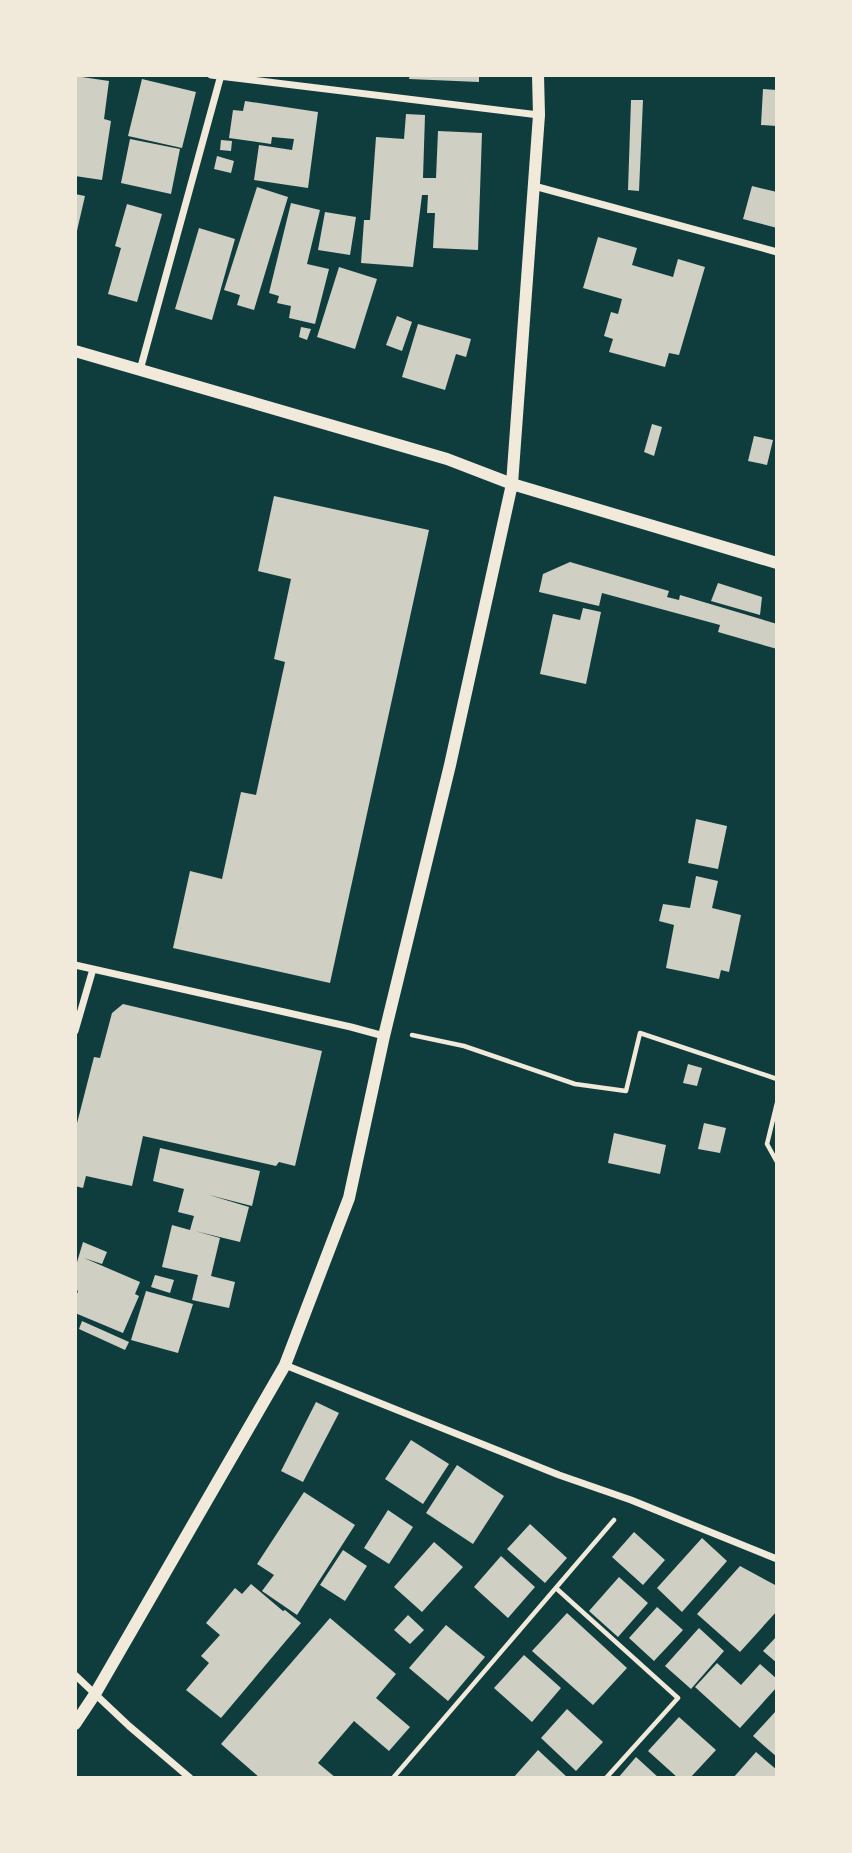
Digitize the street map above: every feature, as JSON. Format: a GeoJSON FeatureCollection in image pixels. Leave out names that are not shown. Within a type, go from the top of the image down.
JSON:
{"type":"FeatureCollection","features":[{"type":"Feature","properties":{"kind":"street"},"geometry":{"type":"LineString","coordinates":[[211,75],[538,115]]}},
{"type":"Feature","properties":{"kind":"street"},"geometry":{"type":"LineString","coordinates":[[75,1724],[95,1694],[285,1364],[349,1198],[383,1036],[450,765],[512,484],[534,186],[538,75]]}},
{"type":"Feature","properties":{"kind":"street"},"geometry":{"type":"LineString","coordinates":[[140,370],[220,76]]}},
{"type":"Feature","properties":{"kind":"street"},"geometry":{"type":"LineString","coordinates":[[534,186],[777,252]]}},
{"type":"Feature","properties":{"kind":"street"},"geometry":{"type":"LineString","coordinates":[[75,351],[447,460],[512,484],[777,563]]}},
{"type":"Feature","properties":{"kind":"street"},"geometry":{"type":"LineString","coordinates":[[75,965],[383,1036]]}},
{"type":"Feature","properties":{"kind":"street"},"geometry":{"type":"LineString","coordinates":[[75,1031],[93,968]]}},
{"type":"Feature","properties":{"kind":"street"},"geometry":{"type":"LineString","coordinates":[[285,1364],[559,1475],[631,1500],[777,1559]]}},
{"type":"Feature","properties":{"kind":"street"},"geometry":{"type":"LineString","coordinates":[[75,1675],[190,1778]]}},
{"type":"Feature","properties":{"kind":"path"},"geometry":{"type":"LineString","coordinates":[[383,1036],[424,1037],[464,1046],[575,1084],[626,1091],[640,1033],[777,1079]]}},
{"type":"Feature","properties":{"kind":"path"},"geometry":{"type":"LineString","coordinates":[[777,1103],[767,1144],[777,1162]]}},
{"type":"Feature","properties":{"kind":"path"},"geometry":{"type":"LineString","coordinates":[[393,1778],[631,1500]]}},
{"type":"Feature","properties":{"kind":"path"},"geometry":{"type":"LineString","coordinates":[[557,1589],[678,1698],[606,1778]]}},
{"type":"Feature","properties":{"kind":"building"},"geometry":{"type":"Polygon","coordinates":[[[410,75],[479,75],[479,82],[409,79],[410,75]]]}},
{"type":"Feature","properties":{"kind":"building"},"geometry":{"type":"Polygon","coordinates":[[[75,76],[109,81],[104,119],[111,121],[102,180],[75,176],[75,76]]]}},
{"type":"Feature","properties":{"kind":"building"},"geometry":{"type":"Polygon","coordinates":[[[142,79],[196,92],[182,148],[128,136],[142,79]]]}},
{"type":"Feature","properties":{"kind":"building"},"geometry":{"type":"Polygon","coordinates":[[[763,89],[777,90],[777,126],[761,125],[763,89]]]}},
{"type":"Feature","properties":{"kind":"building"},"geometry":{"type":"Polygon","coordinates":[[[631,100],[643,100],[639,191],[628,190],[631,100]]]}},
{"type":"Feature","properties":{"kind":"building"},"geometry":{"type":"Polygon","coordinates":[[[245,101],[318,112],[308,188],[254,180],[259,145],[292,150],[294,139],[272,137],[271,144],[229,138],[233,110],[243,111],[245,101]]]}},
{"type":"Feature","properties":{"kind":"building"},"geometry":{"type":"Polygon","coordinates":[[[406,114],[425,115],[423,178],[436,178],[438,131],[482,133],[478,250],[433,248],[435,213],[427,213],[428,195],[422,195],[413,267],[361,263],[364,220],[370,220],[376,137],[404,139],[406,114]]]}},
{"type":"Feature","properties":{"kind":"building"},"geometry":{"type":"Polygon","coordinates":[[[130,139],[180,149],[171,194],[121,183],[130,139]]]}},
{"type":"Feature","properties":{"kind":"building"},"geometry":{"type":"Polygon","coordinates":[[[221,140],[232,141],[231,151],[220,150],[221,140]]]}},
{"type":"Feature","properties":{"kind":"building"},"geometry":{"type":"Polygon","coordinates":[[[217,156],[234,161],[231,173],[214,169],[217,156]]]}},
{"type":"Feature","properties":{"kind":"building"},"geometry":{"type":"Polygon","coordinates":[[[752,186],[777,192],[777,228],[743,219],[752,186]]]}},
{"type":"Feature","properties":{"kind":"building"},"geometry":{"type":"Polygon","coordinates":[[[257,187],[288,197],[254,310],[237,305],[240,295],[224,290],[257,187]]]}},
{"type":"Feature","properties":{"kind":"building"},"geometry":{"type":"Polygon","coordinates":[[[75,194],[85,196],[76,235],[75,235],[75,194]]]}},
{"type":"Feature","properties":{"kind":"building"},"geometry":{"type":"Polygon","coordinates":[[[291,203],[320,210],[307,264],[329,269],[315,324],[289,318],[291,306],[277,303],[279,296],[269,293],[291,203]]]}},
{"type":"Feature","properties":{"kind":"building"},"geometry":{"type":"Polygon","coordinates":[[[127,204],[162,214],[137,302],[108,294],[121,248],[115,246],[127,204]]]}},
{"type":"Feature","properties":{"kind":"building"},"geometry":{"type":"Polygon","coordinates":[[[325,212],[356,217],[350,255],[318,250],[325,212]]]}},
{"type":"Feature","properties":{"kind":"building"},"geometry":{"type":"Polygon","coordinates":[[[199,228],[235,239],[212,320],[175,309],[199,228]]]}},
{"type":"Feature","properties":{"kind":"building"},"geometry":{"type":"Polygon","coordinates":[[[598,237],[637,248],[632,265],[673,277],[678,259],[705,267],[679,355],[669,353],[665,367],[609,352],[613,339],[604,336],[611,312],[618,314],[622,299],[583,288],[598,237]]]}},
{"type":"Feature","properties":{"kind":"building"},"geometry":{"type":"Polygon","coordinates":[[[339,267],[377,279],[355,349],[317,337],[339,267]]]}},
{"type":"Feature","properties":{"kind":"building"},"geometry":{"type":"Polygon","coordinates":[[[397,316],[412,322],[402,351],[386,345],[397,316]]]}},
{"type":"Feature","properties":{"kind":"building"},"geometry":{"type":"Polygon","coordinates":[[[418,324],[471,339],[466,357],[456,354],[445,390],[402,377],[418,324]]]}},
{"type":"Feature","properties":{"kind":"building"},"geometry":{"type":"Polygon","coordinates":[[[301,327],[311,329],[307,340],[299,337],[301,327]]]}},
{"type":"Feature","properties":{"kind":"building"},"geometry":{"type":"Polygon","coordinates":[[[652,424],[662,427],[654,456],[644,452],[652,424]]]}},
{"type":"Feature","properties":{"kind":"building"},"geometry":{"type":"Polygon","coordinates":[[[754,436],[773,440],[767,465],[748,461],[754,436]]]}},
{"type":"Feature","properties":{"kind":"building"},"geometry":{"type":"Polygon","coordinates":[[[274,496],[429,530],[330,983],[173,948],[190,871],[222,879],[241,792],[256,795],[285,662],[274,659],[291,579],[258,571],[274,496]]]}},
{"type":"Feature","properties":{"kind":"building"},"geometry":{"type":"Polygon","coordinates":[[[570,562],[669,591],[667,597],[679,600],[680,595],[777,624],[777,649],[718,632],[720,625],[602,593],[599,606],[539,592],[543,574],[570,562]]]}},
{"type":"Feature","properties":{"kind":"building"},"geometry":{"type":"Polygon","coordinates":[[[718,583],[762,597],[760,615],[711,601],[718,583]]]}},
{"type":"Feature","properties":{"kind":"building"},"geometry":{"type":"Polygon","coordinates":[[[583,608],[601,612],[586,684],[540,674],[553,614],[580,620],[583,608]]]}},
{"type":"Feature","properties":{"kind":"building"},"geometry":{"type":"Polygon","coordinates":[[[696,819],[727,826],[718,869],[688,863],[696,819]]]}},
{"type":"Feature","properties":{"kind":"building"},"geometry":{"type":"Polygon","coordinates":[[[696,876],[718,881],[712,908],[741,915],[729,972],[721,970],[719,979],[666,968],[674,925],[659,921],[663,904],[690,908],[696,876]]]}},
{"type":"Feature","properties":{"kind":"building"},"geometry":{"type":"Polygon","coordinates":[[[123,1004],[322,1051],[295,1166],[279,1162],[276,1166],[143,1136],[132,1186],[86,1176],[83,1188],[75,1186],[75,1131],[94,1057],[100,1058],[112,1013],[123,1004]]]}},
{"type":"Feature","properties":{"kind":"building"},"geometry":{"type":"Polygon","coordinates":[[[688,1064],[702,1068],[697,1086],[683,1083],[688,1064]]]}},
{"type":"Feature","properties":{"kind":"building"},"geometry":{"type":"Polygon","coordinates":[[[704,1123],[726,1128],[720,1153],[698,1149],[704,1123]]]}},
{"type":"Feature","properties":{"kind":"building"},"geometry":{"type":"Polygon","coordinates":[[[614,1133],[666,1145],[660,1174],[608,1163],[614,1133]]]}},
{"type":"Feature","properties":{"kind":"building"},"geometry":{"type":"Polygon","coordinates":[[[160,1148],[260,1171],[252,1206],[209,1195],[249,1207],[240,1242],[195,1231],[220,1238],[211,1276],[235,1282],[229,1308],[192,1300],[198,1275],[162,1267],[172,1225],[190,1230],[194,1216],[178,1212],[184,1189],[153,1181],[160,1148]]]}},
{"type":"Feature","properties":{"kind":"building"},"geometry":{"type":"Polygon","coordinates":[[[83,1242],[107,1252],[102,1264],[84,1258],[140,1282],[135,1294],[139,1296],[123,1333],[75,1313],[78,1291],[75,1289],[75,1269],[83,1242]]]}},
{"type":"Feature","properties":{"kind":"building"},"geometry":{"type":"Polygon","coordinates":[[[155,1275],[174,1280],[170,1293],[151,1287],[155,1275]]]}},
{"type":"Feature","properties":{"kind":"building"},"geometry":{"type":"Polygon","coordinates":[[[146,1291],[193,1304],[178,1353],[131,1340],[146,1291]]]}},
{"type":"Feature","properties":{"kind":"building"},"geometry":{"type":"Polygon","coordinates":[[[82,1321],[129,1342],[125,1350],[79,1329],[82,1321]]]}},
{"type":"Feature","properties":{"kind":"building"},"geometry":{"type":"Polygon","coordinates":[[[316,1402],[339,1413],[303,1482],[281,1471],[316,1402]]]}},
{"type":"Feature","properties":{"kind":"building"},"geometry":{"type":"Polygon","coordinates":[[[411,1440],[449,1464],[423,1504],[385,1479],[411,1440]]]}},
{"type":"Feature","properties":{"kind":"building"},"geometry":{"type":"Polygon","coordinates":[[[457,1465],[504,1496],[473,1544],[426,1513],[457,1465]]]}},
{"type":"Feature","properties":{"kind":"building"},"geometry":{"type":"Polygon","coordinates":[[[304,1492],[355,1525],[297,1615],[262,1591],[274,1575],[257,1564],[304,1492]]]}},
{"type":"Feature","properties":{"kind":"building"},"geometry":{"type":"Polygon","coordinates":[[[388,1510],[413,1527],[389,1564],[364,1548],[388,1510]]]}},
{"type":"Feature","properties":{"kind":"building"},"geometry":{"type":"Polygon","coordinates":[[[530,1524],[567,1558],[545,1583],[507,1549],[530,1524]]]}},
{"type":"Feature","properties":{"kind":"building"},"geometry":{"type":"Polygon","coordinates":[[[634,1532],[665,1560],[643,1585],[612,1557],[634,1532]]]}},
{"type":"Feature","properties":{"kind":"building"},"geometry":{"type":"Polygon","coordinates":[[[702,1538],[727,1561],[682,1612],[657,1588],[702,1538]]]}},
{"type":"Feature","properties":{"kind":"building"},"geometry":{"type":"Polygon","coordinates":[[[434,1542],[463,1567],[422,1612],[394,1587],[434,1542]]]}},
{"type":"Feature","properties":{"kind":"building"},"geometry":{"type":"Polygon","coordinates":[[[343,1550],[367,1566],[345,1601],[320,1585],[343,1550]]]}},
{"type":"Feature","properties":{"kind":"building"},"geometry":{"type":"Polygon","coordinates":[[[501,1556],[535,1587],[508,1618],[474,1587],[501,1556]]]}},
{"type":"Feature","properties":{"kind":"building"},"geometry":{"type":"Polygon","coordinates":[[[740,1566],[777,1586],[777,1611],[740,1652],[697,1614],[740,1566]]]}},
{"type":"Feature","properties":{"kind":"building"},"geometry":{"type":"Polygon","coordinates":[[[619,1577],[648,1603],[618,1637],[589,1611],[619,1577]]]}},
{"type":"Feature","properties":{"kind":"building"},"geometry":{"type":"Polygon","coordinates":[[[251,1584],[301,1623],[221,1718],[186,1690],[209,1663],[201,1656],[220,1635],[206,1623],[235,1588],[242,1594],[251,1584]]]}},
{"type":"Feature","properties":{"kind":"building"},"geometry":{"type":"Polygon","coordinates":[[[657,1607],[683,1630],[654,1661],[629,1638],[657,1607]]]}},
{"type":"Feature","properties":{"kind":"building"},"geometry":{"type":"Polygon","coordinates":[[[567,1613],[627,1668],[593,1705],[532,1651],[567,1613]]]}},
{"type":"Feature","properties":{"kind":"building"},"geometry":{"type":"Polygon","coordinates":[[[408,1615],[424,1630],[410,1644],[394,1630],[408,1615]]]}},
{"type":"Feature","properties":{"kind":"building"},"geometry":{"type":"Polygon","coordinates":[[[330,1618],[396,1674],[376,1698],[410,1727],[389,1751],[354,1721],[318,1763],[336,1778],[260,1778],[221,1744],[330,1618]]]}},
{"type":"Feature","properties":{"kind":"building"},"geometry":{"type":"Polygon","coordinates":[[[446,1625],[485,1657],[448,1701],[409,1668],[446,1625]]]}},
{"type":"Feature","properties":{"kind":"building"},"geometry":{"type":"Polygon","coordinates":[[[699,1628],[724,1651],[691,1689],[665,1666],[699,1628]]]}},
{"type":"Feature","properties":{"kind":"building"},"geometry":{"type":"Polygon","coordinates":[[[777,1636],[777,1663],[763,1651],[777,1636]]]}},
{"type":"Feature","properties":{"kind":"building"},"geometry":{"type":"Polygon","coordinates":[[[524,1655],[561,1688],[532,1722],[494,1688],[524,1655]]]}},
{"type":"Feature","properties":{"kind":"building"},"geometry":{"type":"Polygon","coordinates":[[[717,1663],[741,1685],[760,1664],[777,1679],[777,1687],[740,1728],[695,1687],[717,1663]]]}},
{"type":"Feature","properties":{"kind":"building"},"geometry":{"type":"Polygon","coordinates":[[[567,1709],[603,1742],[576,1771],[541,1738],[567,1709]]]}},
{"type":"Feature","properties":{"kind":"building"},"geometry":{"type":"Polygon","coordinates":[[[775,1712],[777,1713],[777,1757],[753,1736],[775,1712]]]}},
{"type":"Feature","properties":{"kind":"building"},"geometry":{"type":"Polygon","coordinates":[[[679,1717],[716,1750],[690,1778],[678,1778],[648,1751],[679,1717]]]}},
{"type":"Feature","properties":{"kind":"building"},"geometry":{"type":"Polygon","coordinates":[[[538,1750],[568,1778],[513,1778],[538,1750]]]}},
{"type":"Feature","properties":{"kind":"building"},"geometry":{"type":"Polygon","coordinates":[[[756,1752],[777,1770],[777,1778],[733,1778],[756,1752]]]}},
{"type":"Feature","properties":{"kind":"building"},"geometry":{"type":"Polygon","coordinates":[[[636,1757],[659,1778],[618,1778],[636,1757]]]}}]}
